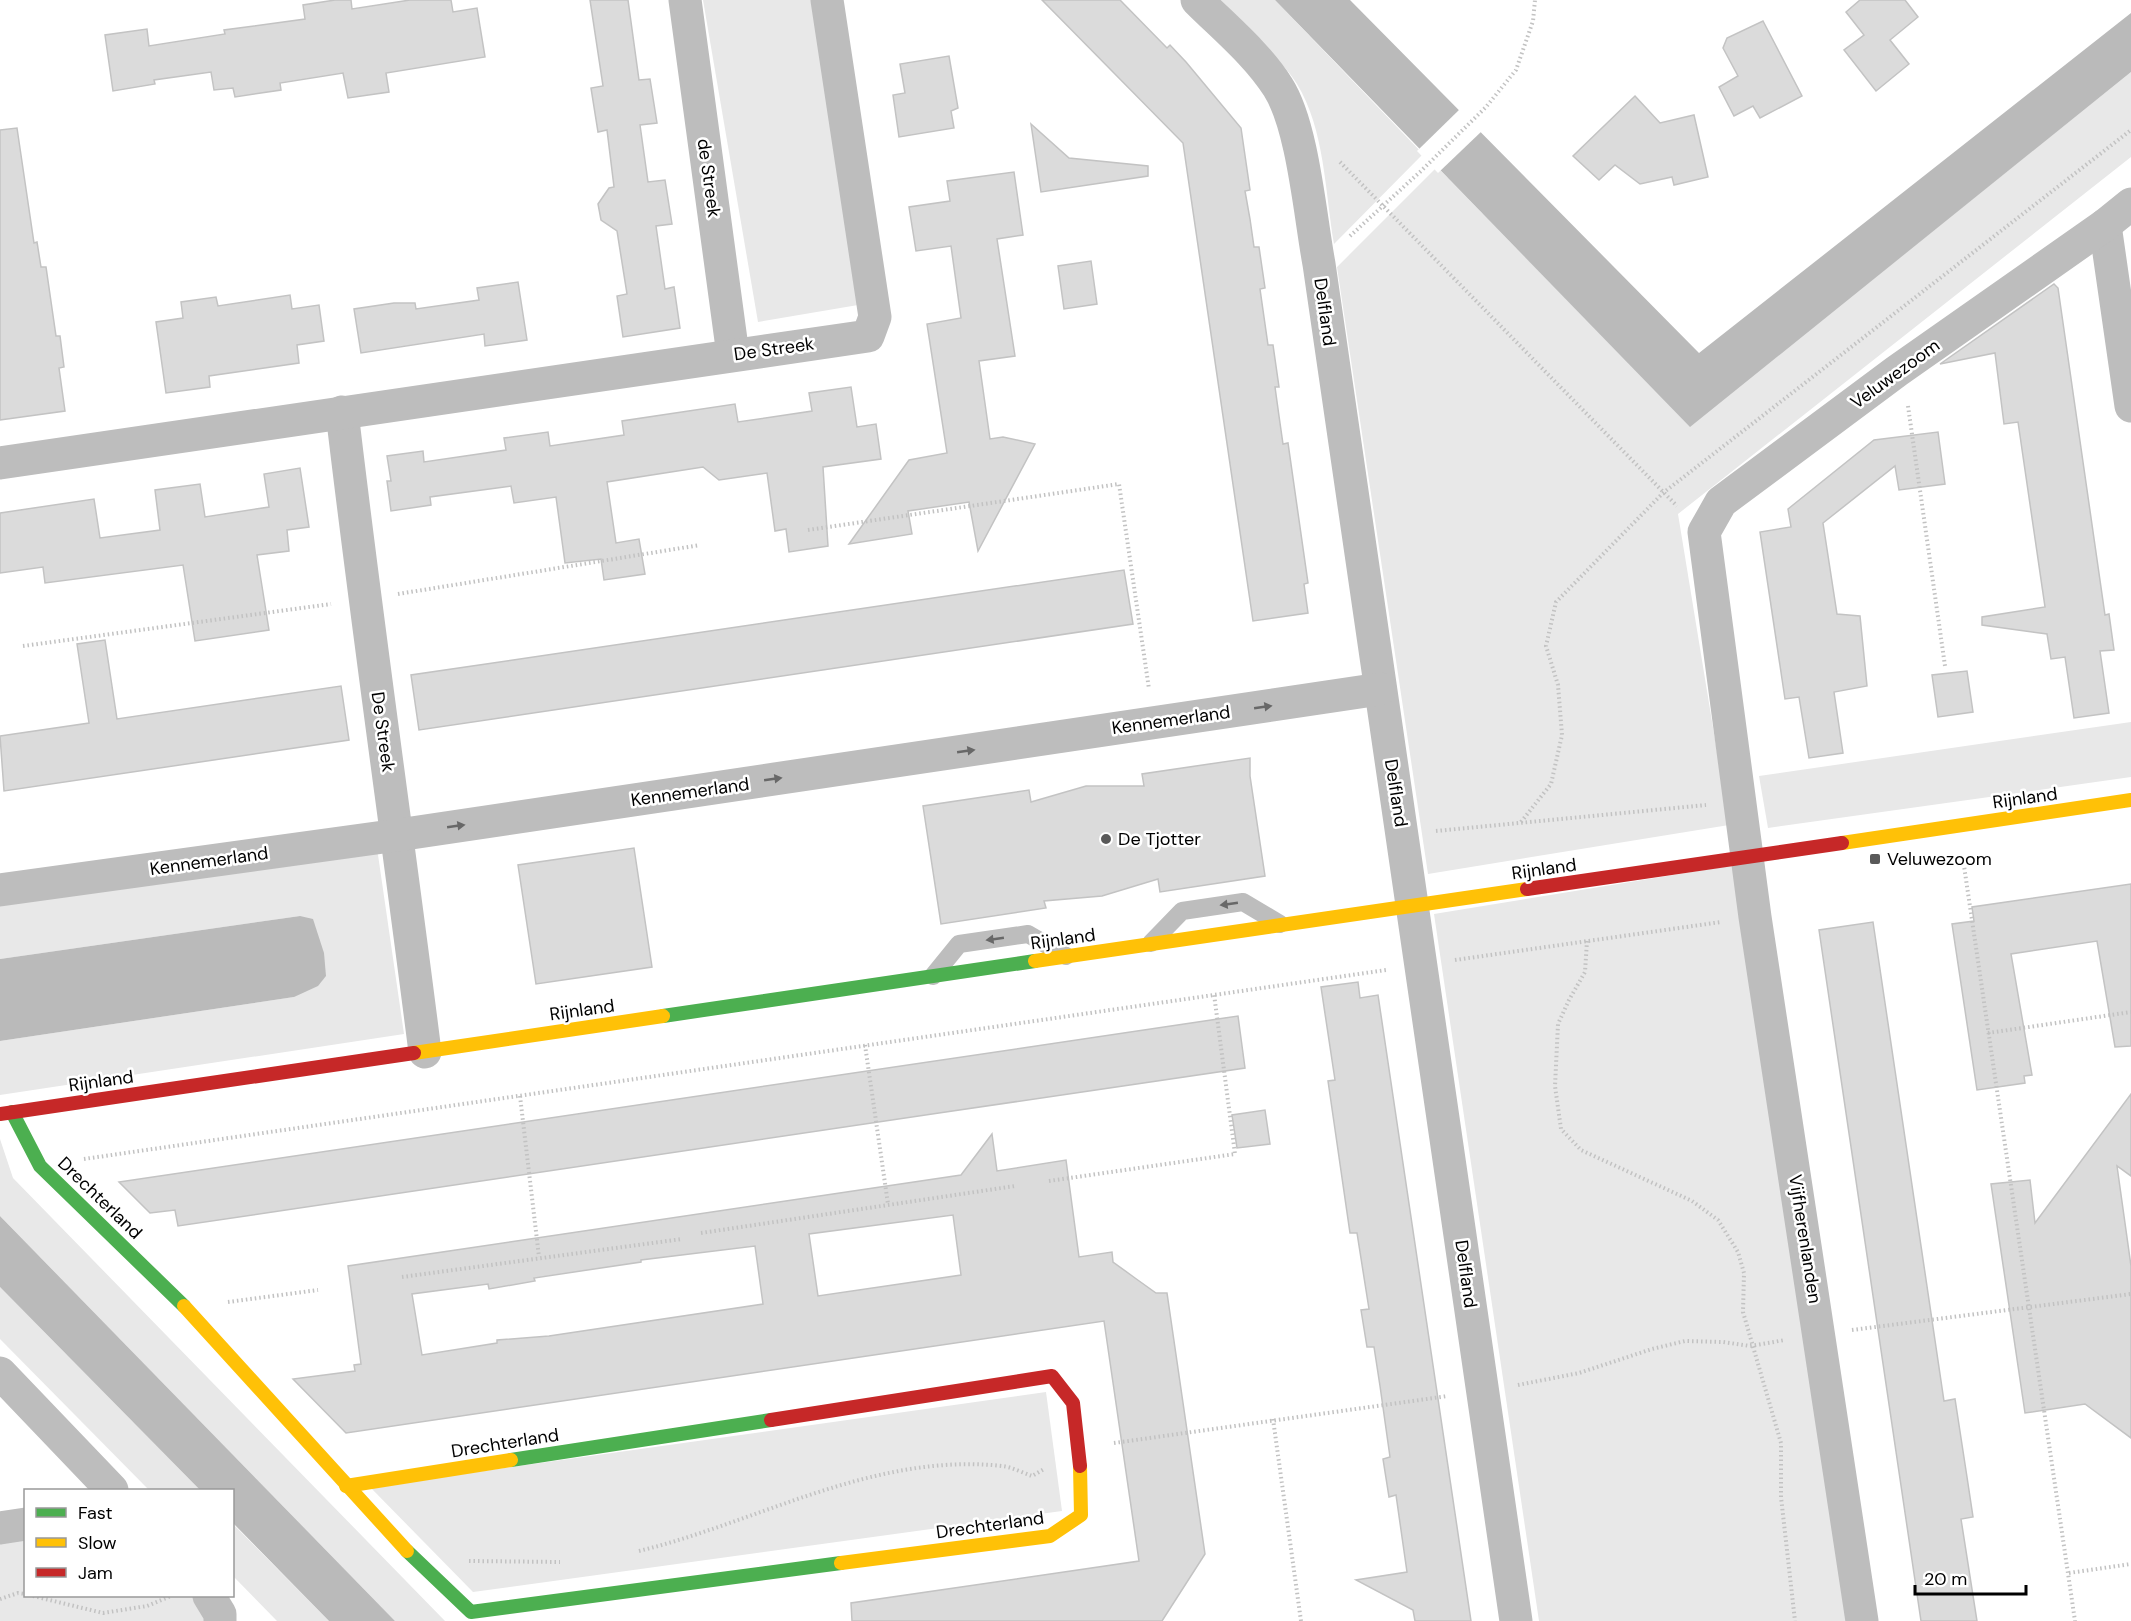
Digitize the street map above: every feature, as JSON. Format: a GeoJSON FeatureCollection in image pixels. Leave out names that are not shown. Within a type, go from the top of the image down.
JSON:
{"type":"FeatureCollection","features":[{"type":"Feature","properties":{"kind":"street","name":"de Streek"},"geometry":{"type":"LineString","coordinates":[[685,0],[733,355]]}},
{"type":"Feature","properties":{"kind":"street","name":"De Streek"},"geometry":{"type":"LineString","coordinates":[[0,463],[868,336],[875,317],[827,0]]}},
{"type":"Feature","properties":{"kind":"street","name":"Delfland"},"geometry":{"type":"LineString","coordinates":[[1197,0],[1256,59],[1278,87],[1293,119],[1318,264],[1516,1621]]}},
{"type":"Feature","properties":{"kind":"street","name":"Veluwezoom"},"geometry":{"type":"LineString","coordinates":[[1704,532],[1721,502],[1897,371],[2105,225],[2131,204]]}},
{"type":"Feature","properties":{"kind":"street"},"geometry":{"type":"LineString","coordinates":[[2105,225],[2131,406]]}},
{"type":"Feature","properties":{"kind":"street","name":"De Streek"},"geometry":{"type":"LineString","coordinates":[[342,412],[364,599],[398,835],[425,1052]]}},
{"type":"Feature","properties":{"kind":"street"},"geometry":{"type":"LineString","coordinates":[[1704,532],[1748,856]]}},
{"type":"Feature","properties":{"kind":"street","name":"Kennemerland"},"geometry":{"type":"LineString","coordinates":[[0,890],[398,835],[1380,690]]}},
{"type":"Feature","properties":{"kind":"street","name":"Rijnland"},"geometry":{"type":"LineString","coordinates":[[6,1113],[2131,800]]}},
{"type":"Feature","properties":{"kind":"street","name":"Vijfherenlanden"},"geometry":{"type":"LineString","coordinates":[[1748,856],[1755,917],[1862,1621]]}},
{"type":"Feature","properties":{"kind":"street","name":"Drechterland"},"geometry":{"type":"LineString","coordinates":[[6,1113],[40,1166],[186,1307],[346,1486],[418,1564],[471,1611],[1050,1536],[1081,1515],[1080,1448],[1072,1403],[1052,1376],[346,1486]]}},
{"type":"Feature","properties":{"kind":"street"},"geometry":{"type":"LineString","coordinates":[[0,1373],[110,1489]]}},
{"type":"Feature","properties":{"kind":"street"},"geometry":{"type":"LineString","coordinates":[[0,1528],[24,1524]]}},
{"type":"Feature","properties":{"kind":"street"},"geometry":{"type":"LineString","coordinates":[[210,1597],[220,1614],[220,1621]]}},
{"type":"Feature","properties":{"kind":"lane"},"geometry":{"type":"LineString","coordinates":[[1150,944],[1182,911],[1243,902],[1281,925]]}},
{"type":"Feature","properties":{"kind":"lane"},"geometry":{"type":"LineString","coordinates":[[932,976],[959,944],[1028,934],[1068,957]]}},
{"type":"Feature","properties":{"kind":"path"},"geometry":{"type":"LineString","coordinates":[[1318,264],[1421,171],[1486,106],[1516,70],[1533,21],[1535,0]]}},
{"type":"Feature","properties":{"kind":"path"},"geometry":{"type":"LineString","coordinates":[[1334,155],[1704,532]]}},
{"type":"Feature","properties":{"kind":"path"},"geometry":{"type":"LineString","coordinates":[[1897,371],[1905,388],[1945,666]]}},
{"type":"Feature","properties":{"kind":"path"},"geometry":{"type":"LineString","coordinates":[[808,530],[1119,484],[1154,723]]}},
{"type":"Feature","properties":{"kind":"path"},"geometry":{"type":"LineString","coordinates":[[1402,834],[1739,802]]}},
{"type":"Feature","properties":{"kind":"path"},"geometry":{"type":"LineString","coordinates":[[1958,826],[2031,1306],[2075,1621]]}},
{"type":"Feature","properties":{"kind":"path"},"geometry":{"type":"LineString","coordinates":[[40,1166],[1755,917]]}},
{"type":"Feature","properties":{"kind":"path"},"geometry":{"type":"LineString","coordinates":[[1587,941],[1586,972],[1558,1024],[1556,1086],[1561,1129],[1581,1150],[1692,1201],[1718,1220],[1738,1252],[1744,1273],[1743,1312],[1750,1346],[1770,1400],[1781,1443],[1781,1497],[1795,1621]]}},
{"type":"Feature","properties":{"kind":"path"},"geometry":{"type":"LineString","coordinates":[[1049,1181],[1235,1155],[1214,994]]}},
{"type":"Feature","properties":{"kind":"path"},"geometry":{"type":"LineString","coordinates":[[1988,1034],[2131,1012]]}},
{"type":"Feature","properties":{"kind":"path"},"geometry":{"type":"LineString","coordinates":[[865,1045],[888,1204]]}},
{"type":"Feature","properties":{"kind":"path"},"geometry":{"type":"LineString","coordinates":[[520,1095],[539,1257]]}},
{"type":"Feature","properties":{"kind":"path"},"geometry":{"type":"LineString","coordinates":[[701,1233],[1015,1186]]}},
{"type":"Feature","properties":{"kind":"path"},"geometry":{"type":"LineString","coordinates":[[402,1277],[681,1239]]}},
{"type":"Feature","properties":{"kind":"path"},"geometry":{"type":"LineString","coordinates":[[186,1307],[318,1290]]}},
{"type":"Feature","properties":{"kind":"path"},"geometry":{"type":"LineString","coordinates":[[638,1552],[684,1540],[835,1486],[940,1465],[1004,1466],[1032,1476],[1080,1448],[1483,1391],[1580,1373],[1652,1349],[1685,1341],[1723,1342],[1750,1346],[1819,1334],[2131,1294]]}},
{"type":"Feature","properties":{"kind":"path"},"geometry":{"type":"LineString","coordinates":[[1273,1419],[1301,1621]]}},
{"type":"Feature","properties":{"kind":"path"},"geometry":{"type":"LineString","coordinates":[[418,1564],[488,1559],[572,1561]]}},
{"type":"Feature","properties":{"kind":"path"},"geometry":{"type":"LineString","coordinates":[[2069,1573],[2131,1564]]}},
{"type":"Feature","properties":{"kind":"path"},"geometry":{"type":"LineString","coordinates":[[0,1599],[18,1593],[24,1594]]}},
{"type":"Feature","properties":{"kind":"path"},"geometry":{"type":"LineString","coordinates":[[37,1597],[103,1613],[147,1606],[169,1597]]}},
{"type":"Feature","properties":{"kind":"shaded area"},"geometry":{"type":"Polygon","coordinates":[[[703,0],[812,0],[858,305],[758,322],[703,0]]]}},
{"type":"Feature","properties":{"kind":"shaded area"},"geometry":{"type":"Polygon","coordinates":[[[1219,0],[1275,0],[1423,154],[1334,244],[1319,141],[1306,102],[1290,74],[1219,0]]]}},
{"type":"Feature","properties":{"kind":"shaded area"},"geometry":{"type":"Polygon","coordinates":[[[1275,0],[1350,0],[1699,353],[2131,13],[2131,72],[1690,427],[1275,0]]]}},
{"type":"Feature","properties":{"kind":"shaded area"},"geometry":{"type":"Polygon","coordinates":[[[2131,72],[2131,157],[1678,514],[1729,825],[1428,874],[1337,267],[1437,167],[1690,426],[2131,72]]]}},
{"type":"Feature","properties":{"kind":"shaded area"},"geometry":{"type":"Polygon","coordinates":[[[2131,722],[2131,777],[1768,828],[1759,776],[2131,722]]]}},
{"type":"Feature","properties":{"kind":"shaded area"},"geometry":{"type":"Polygon","coordinates":[[[377,848],[404,1034],[0,1095],[0,1041],[294,997],[300,916],[0,959],[0,904],[377,848]]]}},
{"type":"Feature","properties":{"kind":"shaded area"},"geometry":{"type":"Polygon","coordinates":[[[1735,865],[1846,1621],[1539,1621],[1434,914],[1735,865]]]}},
{"type":"Feature","properties":{"kind":"shaded area"},"geometry":{"type":"Polygon","coordinates":[[[300,916],[313,919],[324,953],[326,976],[318,986],[294,997],[0,1041],[0,959],[300,916]]]}},
{"type":"Feature","properties":{"kind":"shaded area"},"geometry":{"type":"Polygon","coordinates":[[[0,1139],[13,1178],[445,1621],[395,1621],[0,1216],[0,1139]]]}},
{"type":"Feature","properties":{"kind":"shaded area"},"geometry":{"type":"Polygon","coordinates":[[[0,1216],[395,1621],[329,1621],[234,1524],[234,1489],[199,1489],[0,1287],[0,1216]]]}},
{"type":"Feature","properties":{"kind":"shaded area"},"geometry":{"type":"Polygon","coordinates":[[[0,1287],[199,1489],[148,1489],[0,1339],[0,1287]]]}},
{"type":"Feature","properties":{"kind":"shaded area"},"geometry":{"type":"Polygon","coordinates":[[[1046,1392],[1062,1511],[473,1592],[370,1487],[1046,1392]]]}},
{"type":"Feature","properties":{"kind":"shaded area"},"geometry":{"type":"Polygon","coordinates":[[[234,1525],[329,1621],[277,1621],[234,1577],[234,1525]]]}},
{"type":"Feature","properties":{"kind":"shaded area"},"geometry":{"type":"Polygon","coordinates":[[[24,1538],[24,1597],[193,1597],[217,1621],[0,1621],[0,1542],[24,1538]]]}},
{"type":"Feature","properties":{"kind":"pier"},"geometry":{"type":"Polygon","coordinates":[[[1461,108],[1483,130],[1438,173],[1417,151],[1461,108]]]}},
{"type":"Feature","properties":{"kind":"building"},"geometry":{"type":"Polygon","coordinates":[[[351,0],[352,9],[410,0],[451,0],[453,12],[477,8],[485,57],[386,73],[389,92],[348,98],[343,73],[280,83],[281,90],[235,97],[233,88],[214,90],[211,72],[154,80],[155,84],[113,91],[105,35],[147,29],[149,46],[225,34],[224,30],[305,19],[303,5],[351,0]]]}},
{"type":"Feature","properties":{"kind":"building"},"geometry":{"type":"Polygon","coordinates":[[[590,0],[628,0],[639,80],[650,79],[657,123],[640,125],[648,182],[665,180],[672,224],[656,226],[665,289],[674,287],[680,328],[623,337],[617,296],[627,294],[617,231],[601,220],[598,204],[609,188],[614,187],[607,130],[598,132],[591,88],[603,86],[590,0]]]}},
{"type":"Feature","properties":{"kind":"building"},"geometry":{"type":"Polygon","coordinates":[[[1042,0],[1120,0],[1167,48],[1170,45],[1241,128],[1250,190],[1245,191],[1254,247],[1259,247],[1265,288],[1260,289],[1268,345],[1273,345],[1279,387],[1275,387],[1283,444],[1288,443],[1308,583],[1304,584],[1308,613],[1253,621],[1183,143],[1042,0]]]}},
{"type":"Feature","properties":{"kind":"building"},"geometry":{"type":"Polygon","coordinates":[[[1860,0],[1905,0],[1918,17],[1890,40],[1909,64],[1876,91],[1844,50],[1864,35],[1846,12],[1860,0]]]}},
{"type":"Feature","properties":{"kind":"building"},"geometry":{"type":"Polygon","coordinates":[[[1763,21],[1802,96],[1760,118],[1753,106],[1734,116],[1719,87],[1738,76],[1723,48],[1727,38],[1763,21]]]}},
{"type":"Feature","properties":{"kind":"building"},"geometry":{"type":"Polygon","coordinates":[[[949,56],[958,108],[951,111],[954,128],[899,137],[893,95],[905,93],[900,64],[949,56]]]}},
{"type":"Feature","properties":{"kind":"building"},"geometry":{"type":"Polygon","coordinates":[[[1635,96],[1660,123],[1694,115],[1708,177],[1674,185],[1672,177],[1640,184],[1615,165],[1599,180],[1573,156],[1635,96]]]}},
{"type":"Feature","properties":{"kind":"building"},"geometry":{"type":"Polygon","coordinates":[[[1031,124],[1069,158],[1148,166],[1148,176],[1041,192],[1031,124]]]}},
{"type":"Feature","properties":{"kind":"building"},"geometry":{"type":"Polygon","coordinates":[[[17,128],[34,243],[37,242],[41,267],[46,267],[56,336],[60,336],[64,367],[59,368],[65,411],[0,420],[0,130],[17,128]]]}},
{"type":"Feature","properties":{"kind":"building"},"geometry":{"type":"Polygon","coordinates":[[[1014,172],[1023,235],[997,239],[1015,356],[979,361],[990,439],[1003,437],[1035,444],[978,551],[969,502],[908,511],[912,534],[849,544],[909,460],[947,453],[927,324],[961,318],[951,246],[916,251],[909,207],[950,201],[947,181],[1014,172]]]}},
{"type":"Feature","properties":{"kind":"building"},"geometry":{"type":"Polygon","coordinates":[[[1091,261],[1097,304],[1064,309],[1058,266],[1091,261]]]}},
{"type":"Feature","properties":{"kind":"building"},"geometry":{"type":"Polygon","coordinates":[[[518,282],[527,340],[485,346],[484,334],[361,353],[354,309],[394,303],[415,303],[416,309],[479,300],[477,288],[518,282]]]}},
{"type":"Feature","properties":{"kind":"building"},"geometry":{"type":"Polygon","coordinates":[[[2054,284],[2058,288],[2105,615],[2109,614],[2114,650],[2100,651],[2109,713],[2074,718],[2065,657],[2051,659],[2047,634],[1982,625],[1982,617],[2045,607],[2018,422],[2004,424],[1995,353],[1940,364],[2054,284]]]}},
{"type":"Feature","properties":{"kind":"building"},"geometry":{"type":"Polygon","coordinates":[[[290,295],[292,309],[319,305],[324,341],[297,345],[299,363],[209,376],[210,387],[166,393],[156,322],[183,318],[181,302],[216,297],[218,306],[290,295]]]}},
{"type":"Feature","properties":{"kind":"building"},"geometry":{"type":"Polygon","coordinates":[[[851,387],[857,427],[876,424],[881,459],[823,467],[828,546],[789,552],[786,529],[775,531],[767,473],[719,480],[703,467],[607,482],[616,543],[639,539],[645,574],[604,580],[601,559],[565,563],[556,497],[514,503],[511,486],[430,497],[431,505],[391,511],[387,481],[391,481],[387,456],[423,451],[424,462],[506,450],[504,438],[548,432],[550,446],[624,435],[622,421],[735,404],[738,422],[812,411],[809,393],[851,387]]]}},
{"type":"Feature","properties":{"kind":"building"},"geometry":{"type":"Polygon","coordinates":[[[1938,432],[1945,484],[1899,490],[1895,466],[1823,523],[1837,614],[1860,616],[1867,686],[1834,692],[1843,753],[1809,758],[1799,697],[1785,699],[1760,532],[1791,527],[1788,509],[1874,440],[1938,432]]]}},
{"type":"Feature","properties":{"kind":"building"},"geometry":{"type":"Polygon","coordinates":[[[300,468],[309,527],[287,530],[289,551],[257,555],[269,630],[195,641],[183,565],[45,583],[43,567],[0,573],[0,513],[94,499],[100,538],[160,530],[155,490],[200,484],[205,517],[269,507],[264,474],[300,468]]]}},
{"type":"Feature","properties":{"kind":"building"},"geometry":{"type":"Polygon","coordinates":[[[1124,570],[1133,624],[419,730],[411,675],[1124,570]]]}},
{"type":"Feature","properties":{"kind":"building"},"geometry":{"type":"Polygon","coordinates":[[[105,640],[117,719],[341,686],[349,740],[4,791],[0,736],[89,723],[77,644],[105,640]]]}},
{"type":"Feature","properties":{"kind":"building"},"geometry":{"type":"Polygon","coordinates":[[[1967,671],[1973,712],[1938,717],[1932,675],[1967,671]]]}},
{"type":"Feature","properties":{"kind":"building"},"geometry":{"type":"Polygon","coordinates":[[[1250,758],[1250,776],[1265,876],[1160,892],[1158,879],[1102,896],[1044,901],[1046,908],[941,924],[923,806],[1029,790],[1031,802],[1086,786],[1144,786],[1142,774],[1250,758]]]}},
{"type":"Feature","properties":{"kind":"building"},"geometry":{"type":"Polygon","coordinates":[[[634,848],[652,967],[536,984],[518,865],[634,848]]]}},
{"type":"Feature","properties":{"kind":"building"},"geometry":{"type":"Polygon","coordinates":[[[2131,884],[2131,1046],[2115,1047],[2097,941],[2011,954],[2032,1075],[2024,1076],[2025,1083],[1977,1090],[1952,924],[1974,921],[1972,907],[2131,884]]]}},
{"type":"Feature","properties":{"kind":"building"},"geometry":{"type":"Polygon","coordinates":[[[1873,922],[1944,1401],[1955,1399],[1973,1517],[1961,1519],[1977,1621],[1921,1621],[1819,930],[1873,922]]]}},
{"type":"Feature","properties":{"kind":"building"},"geometry":{"type":"Polygon","coordinates":[[[1358,982],[1360,998],[1378,995],[1471,1621],[1415,1621],[1413,1610],[1356,1580],[1407,1572],[1396,1495],[1389,1497],[1383,1459],[1390,1457],[1380,1386],[1374,1347],[1367,1347],[1361,1310],[1369,1309],[1357,1233],[1350,1233],[1328,1081],[1335,1080],[1321,987],[1358,982]]]}},
{"type":"Feature","properties":{"kind":"building"},"geometry":{"type":"Polygon","coordinates":[[[1238,1016],[1245,1068],[178,1226],[175,1210],[150,1213],[119,1182],[1238,1016]]]}},
{"type":"Feature","properties":{"kind":"building"},"geometry":{"type":"Polygon","coordinates":[[[2131,1094],[2131,1176],[2117,1166],[2131,1266],[2131,1438],[2085,1404],[2025,1413],[1991,1184],[2030,1180],[2035,1223],[2131,1094]]]}},
{"type":"Feature","properties":{"kind":"building"},"geometry":{"type":"Polygon","coordinates":[[[1265,1110],[1270,1144],[1237,1148],[1232,1115],[1265,1110]]]}},
{"type":"Feature","properties":{"kind":"building"},"geometry":{"type":"Polygon","coordinates":[[[992,1134],[997,1171],[1066,1160],[1079,1257],[1112,1252],[1113,1262],[1156,1293],[1167,1293],[1205,1554],[1162,1621],[852,1621],[851,1603],[1139,1561],[1104,1321],[346,1433],[293,1379],[355,1371],[354,1365],[361,1364],[348,1266],[961,1175],[992,1134]],[[953,1215],[809,1234],[818,1296],[961,1275],[953,1215]],[[755,1246],[641,1260],[641,1262],[534,1278],[535,1281],[489,1289],[488,1284],[412,1294],[422,1355],[497,1343],[497,1340],[549,1336],[763,1304],[755,1246]]]}},
{"type":"Feature","properties":{"kind":"traffic: fast"},"geometry":{"type":"LineString","coordinates":[[663,1016],[1035,961]]}},
{"type":"Feature","properties":{"kind":"traffic: fast"},"geometry":{"type":"LineString","coordinates":[[12,1112],[40,1166],[184,1306]]}},
{"type":"Feature","properties":{"kind":"traffic: fast"},"geometry":{"type":"LineString","coordinates":[[511,1460],[771,1420]]}},
{"type":"Feature","properties":{"kind":"traffic: fast"},"geometry":{"type":"LineString","coordinates":[[407,1551],[471,1612],[841,1563]]}},
{"type":"Feature","properties":{"kind":"traffic: slow"},"geometry":{"type":"LineString","coordinates":[[1842,843],[2131,800]]}},
{"type":"Feature","properties":{"kind":"traffic: slow"},"geometry":{"type":"LineString","coordinates":[[1035,961],[1527,889]]}},
{"type":"Feature","properties":{"kind":"traffic: slow"},"geometry":{"type":"LineString","coordinates":[[414,1053],[663,1016]]}},
{"type":"Feature","properties":{"kind":"traffic: slow"},"geometry":{"type":"LineString","coordinates":[[184,1306],[407,1551]]}},
{"type":"Feature","properties":{"kind":"traffic: slow"},"geometry":{"type":"LineString","coordinates":[[346,1486],[511,1460]]}},
{"type":"Feature","properties":{"kind":"traffic: slow"},"geometry":{"type":"LineString","coordinates":[[841,1563],[1050,1536],[1081,1515],[1080,1466]]}},
{"type":"Feature","properties":{"kind":"traffic: jam"},"geometry":{"type":"LineString","coordinates":[[1527,889],[1842,843]]}},
{"type":"Feature","properties":{"kind":"traffic: jam"},"geometry":{"type":"LineString","coordinates":[[0,1114],[414,1053]]}},
{"type":"Feature","properties":{"kind":"traffic: jam"},"geometry":{"type":"LineString","coordinates":[[771,1420],[1052,1376],[1073,1403],[1080,1466]]}},
{"type":"Feature","properties":{"kind":"place","name":"De Tjotter"},"geometry":{"type":"Point","coordinates":[1106,839]}},
{"type":"Feature","properties":{"kind":"place","name":"Veluwezoom"},"geometry":{"type":"Point","coordinates":[1875,859]}}]}
